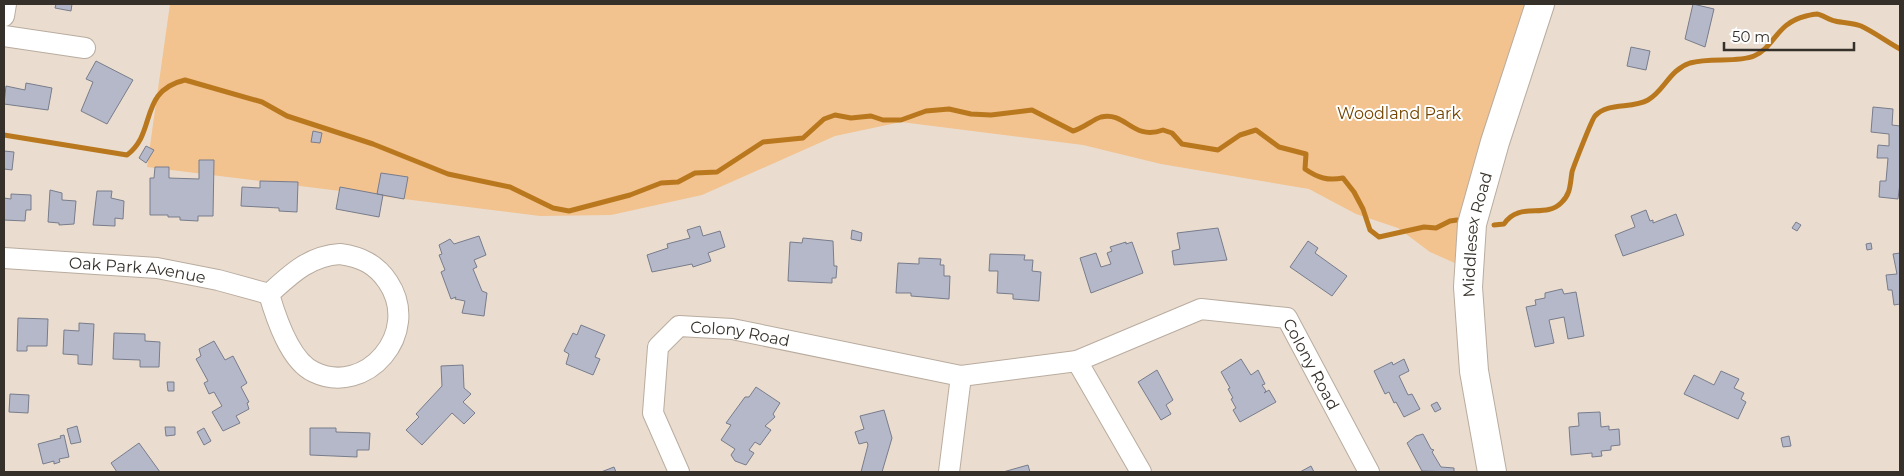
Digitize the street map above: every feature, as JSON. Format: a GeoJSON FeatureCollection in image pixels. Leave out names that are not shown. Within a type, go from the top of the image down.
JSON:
{"type":"FeatureCollection","features":[{"type":"Feature","properties":{"kind":"street"},"geometry":{"type":"LineString","coordinates":[[4,16],[6,4]]}},
{"type":"Feature","properties":{"kind":"street","name":"Middlesex Road"},"geometry":{"type":"LineString","coordinates":[[1492,472],[1473,362],[1468,287],[1472,224],[1495,142],[1540,4]]}},
{"type":"Feature","properties":{"kind":"street"},"geometry":{"type":"LineString","coordinates":[[4,36],[85,48]]}},
{"type":"Feature","properties":{"kind":"street"},"geometry":{"type":"LineString","coordinates":[[340,254],[361,257],[383,274],[396,293],[400,316],[396,338],[382,358],[362,372],[337,378],[313,372],[292,351],[276,321],[269,294],[298,268],[323,255],[340,254]]}},
{"type":"Feature","properties":{"kind":"street","name":"Oak Park Avenue"},"geometry":{"type":"LineString","coordinates":[[4,258],[156,268],[218,280],[269,294]]}},
{"type":"Feature","properties":{"kind":"street","name":"Colony Road"},"geometry":{"type":"LineString","coordinates":[[679,472],[653,413],[658,346],[679,326],[732,330],[960,376],[1077,361],[1201,309],[1287,318],[1369,472]]}},
{"type":"Feature","properties":{"kind":"street"},"geometry":{"type":"LineString","coordinates":[[1077,361],[1141,472]]}},
{"type":"Feature","properties":{"kind":"street"},"geometry":{"type":"LineString","coordinates":[[949,472],[960,376]]}},
{"type":"Feature","properties":{"kind":"green space","name":"Woodland Park"},"geometry":{"type":"Polygon","coordinates":[[[170,4],[1545,4],[1457,264],[1430,252],[1398,228],[1356,214],[1309,189],[1161,164],[1083,145],[901,122],[835,136],[702,195],[611,215],[540,216],[147,167],[170,4]]]}},
{"type":"Feature","properties":{"kind":"building"},"geometry":{"type":"Polygon","coordinates":[[[56,4],[72,4],[71,11],[55,8],[56,4]]]}},
{"type":"Feature","properties":{"kind":"building"},"geometry":{"type":"Polygon","coordinates":[[[1693,4],[1714,9],[1705,47],[1685,39],[1693,4]]]}},
{"type":"Feature","properties":{"kind":"building"},"geometry":{"type":"Polygon","coordinates":[[[1631,47],[1650,51],[1646,70],[1627,66],[1631,47]]]}},
{"type":"Feature","properties":{"kind":"building"},"geometry":{"type":"Polygon","coordinates":[[[96,61],[133,80],[107,124],[81,111],[93,82],[86,79],[96,61]]]}},
{"type":"Feature","properties":{"kind":"building"},"geometry":{"type":"Polygon","coordinates":[[[26,83],[52,88],[48,110],[4,104],[6,86],[25,90],[26,83]]]}},
{"type":"Feature","properties":{"kind":"building"},"geometry":{"type":"Polygon","coordinates":[[[1873,107],[1893,109],[1892,125],[1900,126],[1900,183],[1898,199],[1879,197],[1880,181],[1886,181],[1888,158],[1877,158],[1878,145],[1889,146],[1889,134],[1871,132],[1873,107]]]}},
{"type":"Feature","properties":{"kind":"building"},"geometry":{"type":"Polygon","coordinates":[[[313,131],[322,133],[320,143],[311,142],[313,131]]]}},
{"type":"Feature","properties":{"kind":"building"},"geometry":{"type":"Polygon","coordinates":[[[146,146],[154,150],[146,163],[139,158],[146,146]]]}},
{"type":"Feature","properties":{"kind":"building"},"geometry":{"type":"Polygon","coordinates":[[[4,151],[14,152],[12,170],[4,169],[4,151]]]}},
{"type":"Feature","properties":{"kind":"building"},"geometry":{"type":"Polygon","coordinates":[[[199,160],[214,160],[213,216],[198,216],[198,221],[180,220],[180,217],[168,217],[168,215],[150,215],[150,178],[154,178],[155,167],[169,167],[169,178],[199,179],[199,160]]]}},
{"type":"Feature","properties":{"kind":"building"},"geometry":{"type":"Polygon","coordinates":[[[381,173],[408,177],[404,199],[377,194],[381,173]]]}},
{"type":"Feature","properties":{"kind":"building"},"geometry":{"type":"Polygon","coordinates":[[[260,181],[298,182],[297,212],[279,211],[279,208],[241,206],[242,187],[260,188],[260,181]]]}},
{"type":"Feature","properties":{"kind":"building"},"geometry":{"type":"Polygon","coordinates":[[[340,187],[383,195],[379,217],[336,209],[340,187]]]}},
{"type":"Feature","properties":{"kind":"building"},"geometry":{"type":"Polygon","coordinates":[[[50,190],[62,193],[62,200],[76,201],[74,224],[59,225],[59,223],[48,222],[50,190]]]}},
{"type":"Feature","properties":{"kind":"building"},"geometry":{"type":"Polygon","coordinates":[[[97,191],[112,191],[111,198],[124,201],[123,219],[115,218],[115,226],[93,225],[97,191]]]}},
{"type":"Feature","properties":{"kind":"building"},"geometry":{"type":"Polygon","coordinates":[[[11,194],[31,195],[31,210],[26,210],[25,221],[4,220],[4,198],[11,199],[11,194]]]}},
{"type":"Feature","properties":{"kind":"building"},"geometry":{"type":"Polygon","coordinates":[[[1646,210],[1650,221],[1653,220],[1653,223],[1676,214],[1684,235],[1623,256],[1615,235],[1635,227],[1631,216],[1646,210]]]}},
{"type":"Feature","properties":{"kind":"building"},"geometry":{"type":"Polygon","coordinates":[[[1796,222],[1801,225],[1797,231],[1792,228],[1796,222]]]}},
{"type":"Feature","properties":{"kind":"building"},"geometry":{"type":"Polygon","coordinates":[[[700,226],[703,236],[720,231],[725,247],[708,253],[711,261],[693,267],[692,264],[652,272],[647,255],[668,248],[667,244],[690,238],[687,230],[700,226]]]}},
{"type":"Feature","properties":{"kind":"building"},"geometry":{"type":"Polygon","coordinates":[[[1218,228],[1227,260],[1174,265],[1172,251],[1180,249],[1177,233],[1218,228]]]}},
{"type":"Feature","properties":{"kind":"building"},"geometry":{"type":"Polygon","coordinates":[[[852,230],[862,233],[861,241],[851,239],[852,230]]]}},
{"type":"Feature","properties":{"kind":"building"},"geometry":{"type":"Polygon","coordinates":[[[479,236],[486,255],[474,260],[477,267],[473,269],[482,291],[487,293],[484,316],[462,313],[465,301],[455,299],[456,297],[451,299],[441,272],[445,270],[439,255],[442,254],[439,245],[450,239],[454,244],[479,236]]]}},
{"type":"Feature","properties":{"kind":"building"},"geometry":{"type":"Polygon","coordinates":[[[803,238],[833,241],[834,266],[837,266],[836,278],[832,278],[832,283],[788,281],[790,242],[802,243],[803,238]]]}},
{"type":"Feature","properties":{"kind":"building"},"geometry":{"type":"Polygon","coordinates":[[[1308,241],[1318,248],[1315,253],[1347,276],[1332,296],[1290,267],[1308,241]]]}},
{"type":"Feature","properties":{"kind":"building"},"geometry":{"type":"Polygon","coordinates":[[[1126,242],[1126,244],[1132,242],[1143,273],[1091,293],[1080,258],[1096,253],[1101,267],[1111,264],[1107,253],[1112,251],[1110,247],[1126,242]]]}},
{"type":"Feature","properties":{"kind":"building"},"geometry":{"type":"Polygon","coordinates":[[[1871,243],[1872,249],[1867,250],[1866,244],[1871,243]]]}},
{"type":"Feature","properties":{"kind":"building"},"geometry":{"type":"Polygon","coordinates":[[[1900,253],[1900,304],[1894,305],[1892,290],[1888,290],[1886,275],[1897,274],[1893,254],[1900,253]]]}},
{"type":"Feature","properties":{"kind":"building"},"geometry":{"type":"Polygon","coordinates":[[[990,254],[1025,255],[1024,260],[1033,260],[1032,271],[1041,272],[1039,301],[1013,299],[1013,294],[997,293],[998,271],[989,271],[990,254]]]}},
{"type":"Feature","properties":{"kind":"building"},"geometry":{"type":"Polygon","coordinates":[[[919,258],[941,259],[940,265],[944,265],[944,276],[950,276],[949,299],[911,296],[911,293],[896,293],[898,263],[919,264],[919,258]]]}},
{"type":"Feature","properties":{"kind":"building"},"geometry":{"type":"Polygon","coordinates":[[[1562,289],[1564,294],[1576,292],[1584,336],[1568,339],[1564,317],[1549,320],[1554,343],[1535,347],[1526,307],[1536,305],[1535,300],[1545,298],[1545,293],[1562,289]]]}},
{"type":"Feature","properties":{"kind":"building"},"geometry":{"type":"Polygon","coordinates":[[[18,318],[48,319],[47,346],[27,346],[27,351],[17,351],[18,318]]]}},
{"type":"Feature","properties":{"kind":"building"},"geometry":{"type":"Polygon","coordinates":[[[79,323],[94,324],[92,365],[78,364],[78,355],[63,354],[64,330],[79,331],[79,323]]]}},
{"type":"Feature","properties":{"kind":"building"},"geometry":{"type":"Polygon","coordinates":[[[581,325],[605,335],[595,357],[600,359],[593,375],[566,364],[569,354],[564,351],[573,333],[577,335],[581,325]]]}},
{"type":"Feature","properties":{"kind":"building"},"geometry":{"type":"Polygon","coordinates":[[[114,333],[145,334],[145,341],[160,342],[159,367],[140,367],[140,360],[113,359],[114,333]]]}},
{"type":"Feature","properties":{"kind":"building"},"geometry":{"type":"Polygon","coordinates":[[[214,341],[225,360],[233,356],[247,383],[241,387],[249,402],[247,403],[249,409],[236,416],[240,423],[223,431],[212,412],[222,406],[214,392],[209,394],[204,383],[208,381],[196,359],[201,356],[199,349],[214,341]]]}},
{"type":"Feature","properties":{"kind":"building"},"geometry":{"type":"Polygon","coordinates":[[[1241,359],[1251,375],[1258,370],[1265,384],[1262,385],[1266,391],[1264,393],[1269,390],[1276,402],[1240,422],[1233,410],[1236,408],[1228,389],[1230,388],[1221,372],[1241,359]]]}},
{"type":"Feature","properties":{"kind":"building"},"geometry":{"type":"Polygon","coordinates":[[[1404,359],[1409,371],[1399,376],[1408,395],[1412,394],[1420,409],[1404,417],[1389,392],[1385,394],[1374,371],[1392,362],[1393,365],[1404,359]]]}},
{"type":"Feature","properties":{"kind":"building"},"geometry":{"type":"Polygon","coordinates":[[[463,365],[464,388],[471,394],[463,402],[475,413],[464,424],[452,413],[422,445],[406,430],[419,417],[416,414],[442,386],[441,366],[463,365]]]}},
{"type":"Feature","properties":{"kind":"building"},"geometry":{"type":"Polygon","coordinates":[[[1157,370],[1173,400],[1166,405],[1171,414],[1161,420],[1138,382],[1157,370]]]}},
{"type":"Feature","properties":{"kind":"building"},"geometry":{"type":"Polygon","coordinates":[[[1721,371],[1739,379],[1734,388],[1744,393],[1741,399],[1746,402],[1738,419],[1684,394],[1694,375],[1714,385],[1721,371]]]}},
{"type":"Feature","properties":{"kind":"building"},"geometry":{"type":"Polygon","coordinates":[[[167,382],[174,382],[174,391],[168,391],[167,382]]]}},
{"type":"Feature","properties":{"kind":"building"},"geometry":{"type":"Polygon","coordinates":[[[756,387],[780,403],[773,414],[775,417],[765,426],[771,430],[760,445],[755,442],[749,450],[754,453],[746,465],[735,461],[731,455],[735,449],[721,440],[731,425],[726,423],[745,397],[749,397],[756,387]]]}},
{"type":"Feature","properties":{"kind":"building"},"geometry":{"type":"Polygon","coordinates":[[[10,394],[29,395],[28,413],[9,412],[10,394]]]}},
{"type":"Feature","properties":{"kind":"building"},"geometry":{"type":"Polygon","coordinates":[[[1437,402],[1441,409],[1435,412],[1431,405],[1437,402]]]}},
{"type":"Feature","properties":{"kind":"building"},"geometry":{"type":"Polygon","coordinates":[[[884,410],[892,438],[882,472],[861,472],[868,445],[867,442],[859,444],[855,432],[864,429],[860,416],[884,410]]]}},
{"type":"Feature","properties":{"kind":"building"},"geometry":{"type":"Polygon","coordinates":[[[1600,412],[1601,427],[1609,426],[1609,430],[1619,429],[1620,445],[1611,446],[1611,450],[1601,451],[1602,456],[1592,457],[1592,453],[1571,455],[1569,427],[1579,426],[1578,413],[1600,412]]]}},
{"type":"Feature","properties":{"kind":"building"},"geometry":{"type":"Polygon","coordinates":[[[77,426],[81,442],[71,444],[67,429],[77,426]]]}},
{"type":"Feature","properties":{"kind":"building"},"geometry":{"type":"Polygon","coordinates":[[[165,427],[175,427],[175,435],[166,436],[165,427]]]}},
{"type":"Feature","properties":{"kind":"building"},"geometry":{"type":"Polygon","coordinates":[[[204,428],[211,441],[204,445],[197,432],[204,428]]]}},
{"type":"Feature","properties":{"kind":"building"},"geometry":{"type":"Polygon","coordinates":[[[310,428],[336,428],[336,432],[370,433],[369,450],[357,450],[357,457],[310,455],[310,428]]]}},
{"type":"Feature","properties":{"kind":"building"},"geometry":{"type":"Polygon","coordinates":[[[1423,434],[1431,449],[1434,450],[1432,452],[1441,467],[1454,468],[1454,472],[1422,471],[1407,443],[1416,436],[1423,434]]]}},
{"type":"Feature","properties":{"kind":"building"},"geometry":{"type":"Polygon","coordinates":[[[64,435],[69,457],[59,459],[60,462],[54,464],[54,461],[43,464],[38,444],[61,438],[60,436],[64,435]]]}},
{"type":"Feature","properties":{"kind":"building"},"geometry":{"type":"Polygon","coordinates":[[[1789,436],[1791,446],[1783,447],[1781,438],[1789,436]]]}},
{"type":"Feature","properties":{"kind":"building"},"geometry":{"type":"Polygon","coordinates":[[[139,443],[160,472],[117,472],[111,463],[139,443]]]}},
{"type":"Feature","properties":{"kind":"building"},"geometry":{"type":"Polygon","coordinates":[[[1028,465],[1030,472],[1003,472],[1028,465]]]}},
{"type":"Feature","properties":{"kind":"building"},"geometry":{"type":"Polygon","coordinates":[[[1311,466],[1314,472],[1300,472],[1311,466]]]}},
{"type":"Feature","properties":{"kind":"building"},"geometry":{"type":"Polygon","coordinates":[[[614,467],[616,472],[601,472],[614,467]]]}},
{"type":"Feature","properties":{"kind":"waterway"},"geometry":{"type":"LineString","coordinates":[[1494,225],[1504,224],[1517,213],[1547,210],[1555,208],[1561,203],[1568,192],[1573,169],[1595,116],[1606,109],[1642,103],[1648,100],[1683,66],[1698,61],[1740,59],[1754,56],[1767,47],[1788,24],[1796,19],[1816,14],[1861,26],[1900,49]]}},
{"type":"Feature","properties":{"kind":"waterway"},"geometry":{"type":"LineString","coordinates":[[4,135],[127,155],[142,136],[154,103],[160,93],[170,85],[185,80],[262,102],[287,116],[373,144],[448,174],[510,187],[553,208],[569,211],[630,195],[661,183],[678,182],[695,173],[717,172],[763,142],[803,138],[824,119],[835,115],[851,118],[871,116],[883,120],[901,120],[926,111],[949,109],[971,114],[991,115],[1032,110],[1073,131],[1098,118],[1110,116],[1144,132],[1163,130],[1172,133],[1182,144],[1218,150],[1240,135],[1256,130],[1279,147],[1306,154],[1305,169],[1314,175],[1328,179],[1343,178],[1354,192],[1363,209],[1370,230],[1379,237],[1424,227],[1436,228],[1450,221],[1457,220]]}}]}
